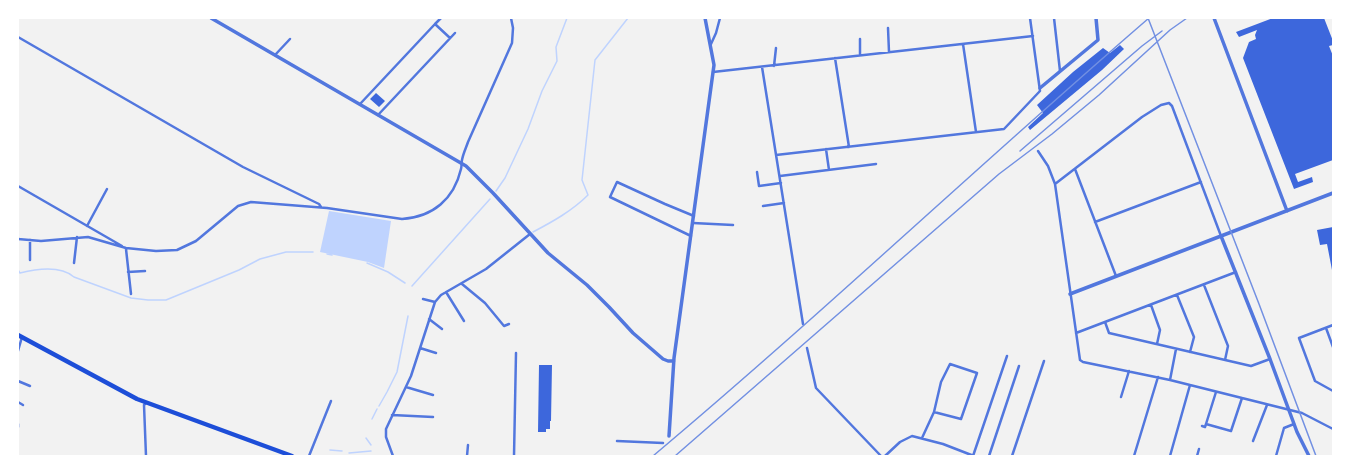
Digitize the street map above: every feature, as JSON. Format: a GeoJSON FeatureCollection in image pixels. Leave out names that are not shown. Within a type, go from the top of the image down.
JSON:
{"type":"FeatureCollection","features":[{"type":"Feature","properties":{"kind":"highway"},"geometry":{"type":"LineString","coordinates":[[20,336],[137,399],[292,456]]}},
{"type":"Feature","properties":{"kind":"street"},"geometry":{"type":"LineString","coordinates":[[211,18],[462,163],[482,182],[548,253],[571,270],[609,306],[633,333],[652,351],[668,361],[674,361]]}},
{"type":"Feature","properties":{"kind":"street"},"geometry":{"type":"LineString","coordinates":[[360,104],[441,18]]}},
{"type":"Feature","properties":{"kind":"street"},"geometry":{"type":"LineString","coordinates":[[18,239],[41,241],[88,237],[126,248],[156,251],[177,250],[205,234],[238,206],[250,202],[322,208],[402,219],[418,217],[436,209],[442,204],[457,180],[468,142],[512,43],[513,28],[511,18]]}},
{"type":"Feature","properties":{"kind":"street"},"geometry":{"type":"LineString","coordinates":[[669,436],[674,361],[714,61],[705,18]]}},
{"type":"Feature","properties":{"kind":"street"},"geometry":{"type":"LineString","coordinates":[[711,44],[720,18]]}},
{"type":"Feature","properties":{"kind":"street"},"geometry":{"type":"LineString","coordinates":[[1030,18],[1040,88]]}},
{"type":"Feature","properties":{"kind":"street"},"geometry":{"type":"LineString","coordinates":[[1054,18],[1060,71]]}},
{"type":"Feature","properties":{"kind":"street"},"geometry":{"type":"LineString","coordinates":[[776,155],[1004,129],[1040,91],[1040,88],[1098,40],[1096,18]]}},
{"type":"Feature","properties":{"kind":"street"},"geometry":{"type":"LineString","coordinates":[[1214,18],[1287,211]]}},
{"type":"Feature","properties":{"kind":"street"},"geometry":{"type":"LineString","coordinates":[[435,24],[450,38]]}},
{"type":"Feature","properties":{"kind":"street"},"geometry":{"type":"LineString","coordinates":[[888,28],[889,52]]}},
{"type":"Feature","properties":{"kind":"street"},"geometry":{"type":"LineString","coordinates":[[378,115],[455,33]]}},
{"type":"Feature","properties":{"kind":"street"},"geometry":{"type":"LineString","coordinates":[[713,72],[1033,36]]}},
{"type":"Feature","properties":{"kind":"street"},"geometry":{"type":"LineString","coordinates":[[18,37],[243,167],[319,204],[322,208]]}},
{"type":"Feature","properties":{"kind":"street"},"geometry":{"type":"LineString","coordinates":[[275,55],[290,39]]}},
{"type":"Feature","properties":{"kind":"street"},"geometry":{"type":"LineString","coordinates":[[860,39],[860,55]]}},
{"type":"Feature","properties":{"kind":"street"},"geometry":{"type":"LineString","coordinates":[[963,44],[976,132]]}},
{"type":"Feature","properties":{"kind":"street"},"geometry":{"type":"LineString","coordinates":[[774,66],[776,48]]}},
{"type":"Feature","properties":{"kind":"street"},"geometry":{"type":"LineString","coordinates":[[835,58],[849,147]]}},
{"type":"Feature","properties":{"kind":"street"},"geometry":{"type":"LineString","coordinates":[[762,67],[803,324]]}},
{"type":"Feature","properties":{"kind":"street"},"geometry":{"type":"LineString","coordinates":[[1055,184],[1142,117],[1161,105],[1169,103],[1172,106],[1294,424],[1309,456]]}},
{"type":"Feature","properties":{"kind":"street"},"geometry":{"type":"LineString","coordinates":[[826,149],[829,170]]}},
{"type":"Feature","properties":{"kind":"street"},"geometry":{"type":"LineString","coordinates":[[1038,151],[1048,166],[1055,184],[1080,360],[1083,362],[1158,377],[1267,404],[1307,415],[1333,429]]}},
{"type":"Feature","properties":{"kind":"street"},"geometry":{"type":"LineString","coordinates":[[780,176],[876,164]]}},
{"type":"Feature","properties":{"kind":"street"},"geometry":{"type":"LineString","coordinates":[[1075,169],[1116,276]]}},
{"type":"Feature","properties":{"kind":"street"},"geometry":{"type":"LineString","coordinates":[[757,172],[759,186],[781,184]]}},
{"type":"Feature","properties":{"kind":"street"},"geometry":{"type":"LineString","coordinates":[[691,236],[610,197],[617,182],[694,216]]}},
{"type":"Feature","properties":{"kind":"street"},"geometry":{"type":"LineString","coordinates":[[1095,222],[1201,182]]}},
{"type":"Feature","properties":{"kind":"street"},"geometry":{"type":"LineString","coordinates":[[18,186],[126,248]]}},
{"type":"Feature","properties":{"kind":"street"},"geometry":{"type":"LineString","coordinates":[[88,226],[107,189]]}},
{"type":"Feature","properties":{"kind":"street"},"geometry":{"type":"LineString","coordinates":[[1070,294],[1333,193]]}},
{"type":"Feature","properties":{"kind":"street"},"geometry":{"type":"LineString","coordinates":[[762,206],[784,203]]}},
{"type":"Feature","properties":{"kind":"street"},"geometry":{"type":"LineString","coordinates":[[693,223],[732,225]]}},
{"type":"Feature","properties":{"kind":"street"},"geometry":{"type":"LineString","coordinates":[[393,456],[385,432],[406,387],[435,302],[441,295],[486,269],[530,234]]}},
{"type":"Feature","properties":{"kind":"street"},"geometry":{"type":"LineString","coordinates":[[74,263],[77,237]]}},
{"type":"Feature","properties":{"kind":"street"},"geometry":{"type":"LineString","coordinates":[[30,240],[30,260]]}},
{"type":"Feature","properties":{"kind":"street"},"geometry":{"type":"LineString","coordinates":[[126,248],[131,294]]}},
{"type":"Feature","properties":{"kind":"street"},"geometry":{"type":"LineString","coordinates":[[128,272],[145,271]]}},
{"type":"Feature","properties":{"kind":"street"},"geometry":{"type":"LineString","coordinates":[[1076,333],[1236,272]]}},
{"type":"Feature","properties":{"kind":"street"},"geometry":{"type":"LineString","coordinates":[[462,284],[485,303],[504,326],[509,324]]}},
{"type":"Feature","properties":{"kind":"street"},"geometry":{"type":"LineString","coordinates":[[1204,285],[1228,346],[1225,360]]}},
{"type":"Feature","properties":{"kind":"street"},"geometry":{"type":"LineString","coordinates":[[446,292],[464,321]]}},
{"type":"Feature","properties":{"kind":"street"},"geometry":{"type":"LineString","coordinates":[[1177,294],[1194,337],[1190,352]]}},
{"type":"Feature","properties":{"kind":"street"},"geometry":{"type":"LineString","coordinates":[[423,299],[435,302]]}},
{"type":"Feature","properties":{"kind":"street"},"geometry":{"type":"LineString","coordinates":[[1151,305],[1160,330],[1157,344]]}},
{"type":"Feature","properties":{"kind":"street"},"geometry":{"type":"LineString","coordinates":[[429,319],[442,329]]}},
{"type":"Feature","properties":{"kind":"street"},"geometry":{"type":"LineString","coordinates":[[1105,322],[1109,333],[1225,360],[1252,366],[1270,359]]}},
{"type":"Feature","properties":{"kind":"street"},"geometry":{"type":"LineString","coordinates":[[1333,325],[1299,338],[1315,381],[1333,391]]}},
{"type":"Feature","properties":{"kind":"street"},"geometry":{"type":"LineString","coordinates":[[1326,328],[1333,347]]}},
{"type":"Feature","properties":{"kind":"street"},"geometry":{"type":"LineString","coordinates":[[18,351],[20,336]]}},
{"type":"Feature","properties":{"kind":"street"},"geometry":{"type":"LineString","coordinates":[[420,348],[436,353]]}},
{"type":"Feature","properties":{"kind":"street"},"geometry":{"type":"LineString","coordinates":[[806,348],[816,388],[881,456]]}},
{"type":"Feature","properties":{"kind":"street"},"geometry":{"type":"LineString","coordinates":[[1170,380],[1176,348]]}},
{"type":"Feature","properties":{"kind":"street"},"geometry":{"type":"LineString","coordinates":[[514,456],[516,353]]}},
{"type":"Feature","properties":{"kind":"street"},"geometry":{"type":"LineString","coordinates":[[885,456],[900,442],[907,437],[912,436],[974,456],[1007,356]]}},
{"type":"Feature","properties":{"kind":"street"},"geometry":{"type":"LineString","coordinates":[[1012,456],[1044,361]]}},
{"type":"Feature","properties":{"kind":"street"},"geometry":{"type":"LineString","coordinates":[[922,438],[934,412],[941,382],[950,364],[977,373],[961,419],[934,412]]}},
{"type":"Feature","properties":{"kind":"street"},"geometry":{"type":"LineString","coordinates":[[989,456],[1019,366]]}},
{"type":"Feature","properties":{"kind":"street"},"geometry":{"type":"LineString","coordinates":[[1121,397],[1129,371]]}},
{"type":"Feature","properties":{"kind":"street"},"geometry":{"type":"LineString","coordinates":[[1134,456],[1158,377]]}},
{"type":"Feature","properties":{"kind":"street"},"geometry":{"type":"LineString","coordinates":[[18,381],[30,386]]}},
{"type":"Feature","properties":{"kind":"street"},"geometry":{"type":"LineString","coordinates":[[1170,456],[1190,385]]}},
{"type":"Feature","properties":{"kind":"street"},"geometry":{"type":"LineString","coordinates":[[406,387],[432,395]]}},
{"type":"Feature","properties":{"kind":"street"},"geometry":{"type":"LineString","coordinates":[[1202,426],[1205,427],[1216,392]]}},
{"type":"Feature","properties":{"kind":"street"},"geometry":{"type":"LineString","coordinates":[[1206,424],[1231,431],[1242,398]]}},
{"type":"Feature","properties":{"kind":"street"},"geometry":{"type":"LineString","coordinates":[[309,456],[331,401]]}},
{"type":"Feature","properties":{"kind":"street"},"geometry":{"type":"LineString","coordinates":[[18,402],[23,405]]}},
{"type":"Feature","properties":{"kind":"street"},"geometry":{"type":"LineString","coordinates":[[146,402],[144,405],[146,456]]}},
{"type":"Feature","properties":{"kind":"street"},"geometry":{"type":"LineString","coordinates":[[1254,441],[1267,404]]}},
{"type":"Feature","properties":{"kind":"street"},"geometry":{"type":"LineString","coordinates":[[392,415],[433,417]]}},
{"type":"Feature","properties":{"kind":"street"},"geometry":{"type":"LineString","coordinates":[[1276,456],[1284,428],[1294,424]]}},
{"type":"Feature","properties":{"kind":"street"},"geometry":{"type":"LineString","coordinates":[[617,441],[663,443]]}},
{"type":"Feature","properties":{"kind":"street"},"geometry":{"type":"LineString","coordinates":[[467,456],[468,445]]}},
{"type":"Feature","properties":{"kind":"street"},"geometry":{"type":"LineString","coordinates":[[1197,456],[1199,449]]}},
{"type":"Feature","properties":{"kind":"water"},"geometry":{"type":"Polygon","coordinates":[[[329,211],[391,221],[384,268],[368,262],[320,252],[329,211]]]}},
{"type":"Feature","properties":{"kind":"building"},"geometry":{"type":"Polygon","coordinates":[[[1273,18],[1324,18],[1333,41],[1333,45],[1329,46],[1333,56],[1333,160],[1295,174],[1298,182],[1312,177],[1313,182],[1294,189],[1243,58],[1249,42],[1256,39],[1255,35],[1257,30],[1239,37],[1236,32],[1273,18]]]}},
{"type":"Feature","properties":{"kind":"building"},"geometry":{"type":"Polygon","coordinates":[[[1120,45],[1124,49],[1102,70],[1030,130],[1028,127],[1043,113],[1037,105],[1073,72],[1103,48],[1110,53],[1120,45]]]}},
{"type":"Feature","properties":{"kind":"building"},"geometry":{"type":"Polygon","coordinates":[[[376,93],[385,101],[379,107],[370,99],[376,93]]]}},
{"type":"Feature","properties":{"kind":"building"},"geometry":{"type":"Polygon","coordinates":[[[1333,227],[1332,270],[1327,244],[1320,245],[1317,230],[1333,227]]]}},
{"type":"Feature","properties":{"kind":"building"},"geometry":{"type":"Polygon","coordinates":[[[539,365],[552,365],[551,421],[550,429],[546,429],[546,432],[538,432],[539,365]]]}},
{"type":"Feature","properties":{"kind":"waterway"},"geometry":{"type":"LineString","coordinates":[[496,191],[505,178],[528,129],[542,91],[557,61],[556,47],[567,18]]}},
{"type":"Feature","properties":{"kind":"waterway"},"geometry":{"type":"LineString","coordinates":[[533,232],[569,211],[588,195],[582,180],[595,60],[628,18]]}},
{"type":"Feature","properties":{"kind":"waterway"},"geometry":{"type":"LineString","coordinates":[[412,286],[490,199]]}},
{"type":"Feature","properties":{"kind":"waterway"},"geometry":{"type":"LineString","coordinates":[[18,270],[20,273],[40,269],[55,269],[131,298],[166,300],[239,270],[260,259],[286,252],[313,252]]}},
{"type":"Feature","properties":{"kind":"waterway"},"geometry":{"type":"LineString","coordinates":[[327,254],[332,255]]}},
{"type":"Feature","properties":{"kind":"waterway"},"geometry":{"type":"LineString","coordinates":[[367,263],[388,272],[405,283]]}},
{"type":"Feature","properties":{"kind":"waterway"},"geometry":{"type":"LineString","coordinates":[[379,406],[397,372],[408,316]]}},
{"type":"Feature","properties":{"kind":"waterway"},"geometry":{"type":"LineString","coordinates":[[372,419],[377,409]]}},
{"type":"Feature","properties":{"kind":"waterway"},"geometry":{"type":"LineString","coordinates":[[366,438],[371,445]]}},
{"type":"Feature","properties":{"kind":"waterway"},"geometry":{"type":"LineString","coordinates":[[330,450],[342,451]]}},
{"type":"Feature","properties":{"kind":"waterway"},"geometry":{"type":"LineString","coordinates":[[349,453],[371,451]]}},
{"type":"Feature","properties":{"kind":"railway"},"geometry":{"type":"LineString","coordinates":[[1148,18],[1259,304],[1316,456]]}},
{"type":"Feature","properties":{"kind":"railway"},"geometry":{"type":"LineString","coordinates":[[653,456],[778,348],[1149,18]]}},
{"type":"Feature","properties":{"kind":"railway"},"geometry":{"type":"LineString","coordinates":[[675,456],[999,174],[1052,134],[1099,95],[1170,30],[1187,18]]}},
{"type":"Feature","properties":{"kind":"railway"},"geometry":{"type":"LineString","coordinates":[[1020,151],[1142,46],[1162,31]]}}]}
